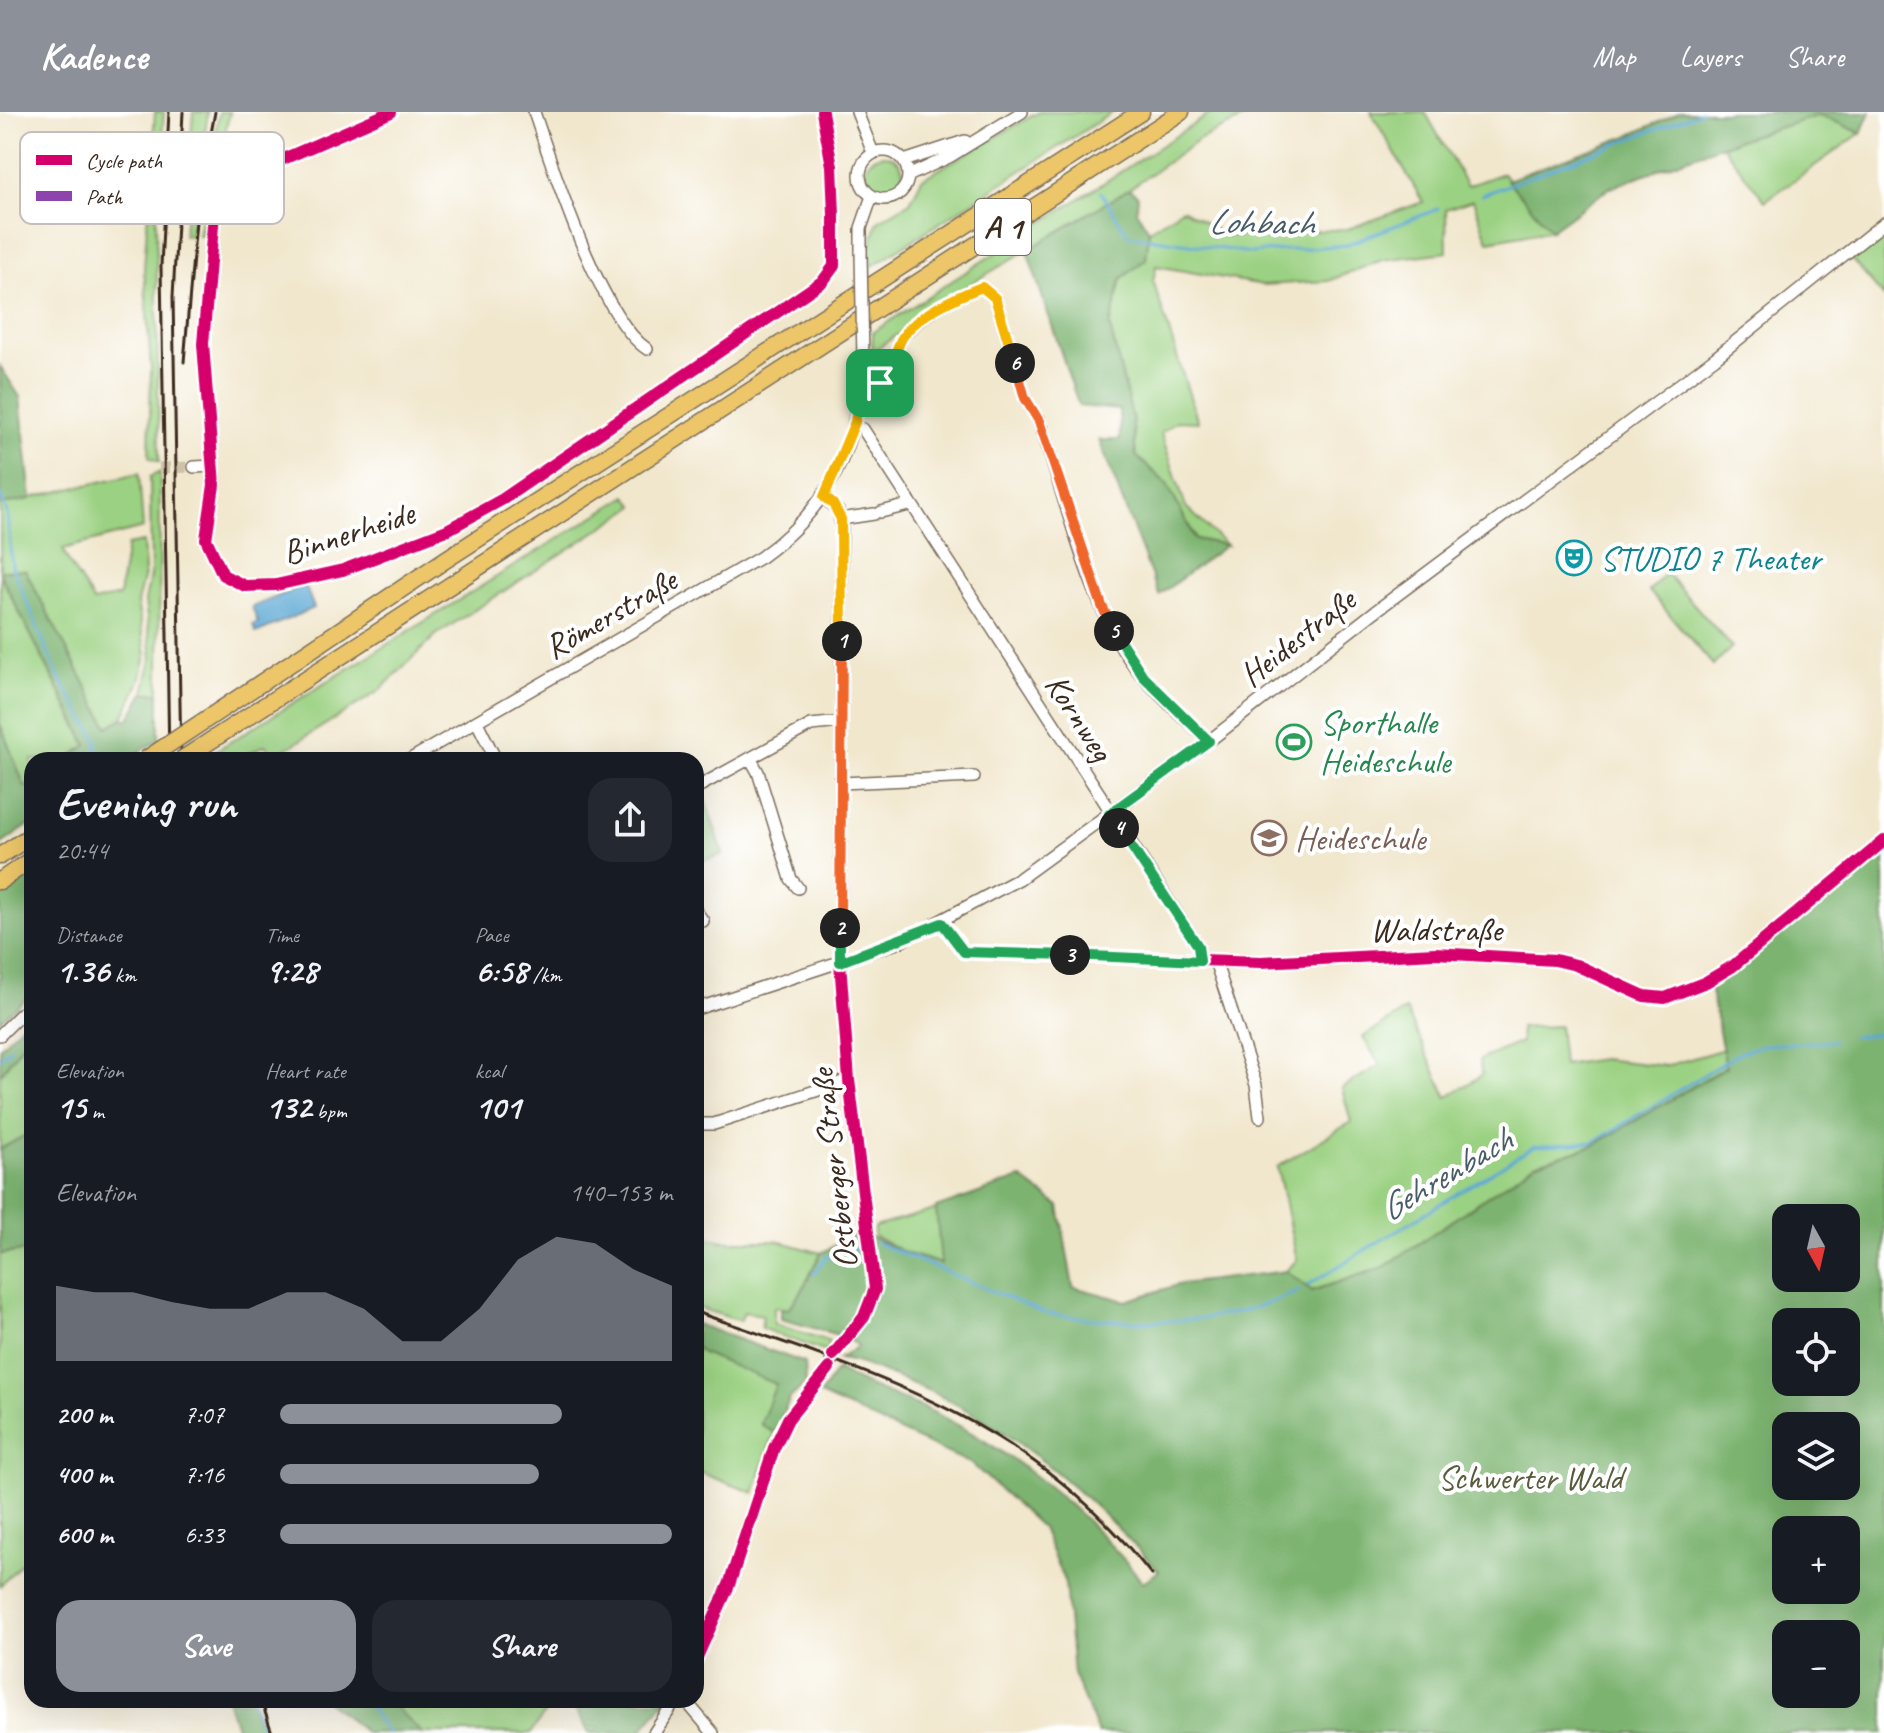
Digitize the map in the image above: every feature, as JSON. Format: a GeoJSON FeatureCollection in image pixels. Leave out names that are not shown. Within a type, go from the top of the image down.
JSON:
{"type":"FeatureCollection","features":[{"type":"Feature","properties":{"kind":"highway","name":"A 1"},"geometry":{"type":"LineString","coordinates":[[157,752],[458,552],[1141,112]]}},
{"type":"Feature","properties":{"kind":"highway","name":"A 1"},"geometry":{"type":"LineString","coordinates":[[193,752],[1181,112]]}},
{"type":"Feature","properties":{"kind":"highway"},"geometry":{"type":"LineString","coordinates":[[0,856],[24,840]]}},
{"type":"Feature","properties":{"kind":"highway"},"geometry":{"type":"LineString","coordinates":[[0,881],[24,864]]}},
{"type":"Feature","properties":{"kind":"street","name":"Binnerheide"},"geometry":{"type":"LineString","coordinates":[[284,159],[391,112]]}},
{"type":"Feature","properties":{"kind":"street"},"geometry":{"type":"LineString","coordinates":[[534,112],[579,239],[624,323],[636,341],[647,349]]}},
{"type":"Feature","properties":{"kind":"street","name":"Binnerheide"},"geometry":{"type":"LineString","coordinates":[[212,224],[203,335],[214,485],[207,520],[209,551],[223,575],[245,586],[276,585],[343,570],[447,530],[503,499],[823,281],[834,266],[834,215],[832,166],[822,112]]}},
{"type":"Feature","properties":{"kind":"street"},"geometry":{"type":"LineString","coordinates":[[857,112],[873,153]]}},
{"type":"Feature","properties":{"kind":"street"},"geometry":{"type":"LineString","coordinates":[[908,176],[904,161],[893,152],[873,153],[861,165],[859,174],[861,183],[872,196],[895,196],[908,176],[1022,112]]}},
{"type":"Feature","properties":{"kind":"street"},"geometry":{"type":"LineString","coordinates":[[904,161],[981,136]]}},
{"type":"Feature","properties":{"kind":"street"},"geometry":{"type":"LineString","coordinates":[[872,196],[861,228],[861,387],[855,422],[824,497],[833,504],[841,519],[909,505]]}},
{"type":"Feature","properties":{"kind":"street","name":"Heidestraße"},"geometry":{"type":"LineString","coordinates":[[704,1006],[840,962],[942,923],[1019,879],[1209,741],[1373,613],[1715,358],[1884,223]]}},
{"type":"Feature","properties":{"kind":"street"},"geometry":{"type":"LineString","coordinates":[[861,387],[880,383],[886,377],[903,337],[918,323],[965,293],[982,287],[995,298],[1025,398],[1039,421],[1102,606],[1121,646],[1143,676],[1209,741]]}},
{"type":"Feature","properties":{"kind":"street","name":"Kornweg"},"geometry":{"type":"LineString","coordinates":[[863,429],[1109,814],[1198,946],[1200,961]]}},
{"type":"Feature","properties":{"kind":"street"},"geometry":{"type":"LineString","coordinates":[[194,467],[213,466]]}},
{"type":"Feature","properties":{"kind":"street","name":"Römerstraße"},"geometry":{"type":"LineString","coordinates":[[423,752],[761,557],[790,535],[824,497]]}},
{"type":"Feature","properties":{"kind":"street","name":"Ostberger Straße"},"geometry":{"type":"LineString","coordinates":[[704,1641],[729,1585],[774,1448],[788,1419],[829,1368],[833,1355],[864,1317],[875,1289],[849,1080],[840,962],[841,519]]}},
{"type":"Feature","properties":{"kind":"street"},"geometry":{"type":"LineString","coordinates":[[477,722],[492,752]]}},
{"type":"Feature","properties":{"kind":"street"},"geometry":{"type":"LineString","coordinates":[[704,784],[811,725],[841,722]]}},
{"type":"Feature","properties":{"kind":"street"},"geometry":{"type":"LineString","coordinates":[[750,758],[758,772],[791,879],[798,888]]}},
{"type":"Feature","properties":{"kind":"street"},"geometry":{"type":"LineString","coordinates":[[841,783],[974,777]]}},
{"type":"Feature","properties":{"kind":"street","name":"Waldstraße"},"geometry":{"type":"LineString","coordinates":[[942,923],[964,952],[1200,961],[1435,953],[1555,960],[1576,965],[1644,996],[1665,998],[1706,982],[1733,966],[1884,841]]}},
{"type":"Feature","properties":{"kind":"street"},"geometry":{"type":"LineString","coordinates":[[1215,961],[1256,1085],[1260,1117]]}},
{"type":"Feature","properties":{"kind":"street"},"geometry":{"type":"LineString","coordinates":[[0,1035],[24,1011]]}},
{"type":"Feature","properties":{"kind":"street"},"geometry":{"type":"LineString","coordinates":[[704,1124],[714,1124],[849,1080]]}},
{"type":"Feature","properties":{"kind":"street"},"geometry":{"type":"LineString","coordinates":[[654,1733],[671,1708]]}},
{"type":"Feature","properties":{"kind":"street"},"geometry":{"type":"LineString","coordinates":[[692,1708],[713,1733]]}},
{"type":"Feature","properties":{"kind":"green space"},"geometry":{"type":"Polygon","coordinates":[[[155,112],[164,112],[163,132],[154,132],[155,112]]]}},
{"type":"Feature","properties":{"kind":"green space"},"geometry":{"type":"Polygon","coordinates":[[[193,112],[208,112],[205,132],[192,132],[193,112]]]}},
{"type":"Feature","properties":{"kind":"green space"},"geometry":{"type":"Polygon","coordinates":[[[219,112],[230,112],[225,132],[216,132],[219,112]]]}},
{"type":"Feature","properties":{"kind":"green space"},"geometry":{"type":"Polygon","coordinates":[[[1039,112],[1113,112],[872,266],[869,251],[878,221],[910,202],[922,179],[1039,112]]]}},
{"type":"Feature","properties":{"kind":"green space"},"geometry":{"type":"Polygon","coordinates":[[[1213,112],[1257,112],[1202,138],[1129,189],[977,280],[872,352],[873,332],[1213,112]]]}},
{"type":"Feature","properties":{"kind":"green space"},"geometry":{"type":"Polygon","coordinates":[[[1371,112],[1425,112],[1467,186],[1503,173],[1551,230],[1488,241],[1473,200],[1446,209],[1447,252],[1382,260],[1328,281],[1263,285],[1156,266],[1153,281],[1198,422],[1176,421],[1161,433],[1186,507],[1226,545],[1196,539],[1167,484],[1136,456],[1132,417],[1110,327],[1121,279],[1146,259],[1149,230],[1182,209],[1227,236],[1348,229],[1423,202],[1371,112]]]}},
{"type":"Feature","properties":{"kind":"green space"},"geometry":{"type":"Polygon","coordinates":[[[1680,112],[1870,112],[1861,133],[1820,115],[1722,145],[1611,187],[1551,230],[1507,180],[1633,134],[1680,112]]]}},
{"type":"Feature","properties":{"kind":"green space"},"geometry":{"type":"Polygon","coordinates":[[[1820,115],[1861,133],[1765,201],[1722,145],[1820,115]]]}},
{"type":"Feature","properties":{"kind":"green space"},"geometry":{"type":"Polygon","coordinates":[[[884,155],[897,161],[903,174],[897,187],[884,193],[871,187],[865,174],[871,161],[884,155]]]}},
{"type":"Feature","properties":{"kind":"green space"},"geometry":{"type":"Polygon","coordinates":[[[1129,189],[1138,196],[1136,211],[1149,230],[1146,259],[1121,279],[1110,327],[1132,417],[1136,456],[1167,484],[1195,539],[1226,545],[1159,595],[1099,440],[1120,440],[1119,410],[1079,406],[1027,251],[1129,189]]]}},
{"type":"Feature","properties":{"kind":"green space"},"geometry":{"type":"Polygon","coordinates":[[[147,224],[156,224],[159,462],[149,457],[151,368],[144,268],[147,224]]]}},
{"type":"Feature","properties":{"kind":"green space"},"geometry":{"type":"Polygon","coordinates":[[[185,224],[192,224],[190,236],[184,235],[185,224]]]}},
{"type":"Feature","properties":{"kind":"green space"},"geometry":{"type":"Polygon","coordinates":[[[200,224],[209,224],[208,235],[198,235],[200,224]]]}},
{"type":"Feature","properties":{"kind":"green space"},"geometry":{"type":"Polygon","coordinates":[[[1884,234],[1884,297],[1850,258],[1884,234]]]}},
{"type":"Feature","properties":{"kind":"green space"},"geometry":{"type":"Polygon","coordinates":[[[0,366],[20,397],[31,499],[0,505],[0,366]]]}},
{"type":"Feature","properties":{"kind":"green space"},"geometry":{"type":"Polygon","coordinates":[[[160,472],[159,693],[144,693],[152,657],[145,601],[151,571],[150,477],[160,472]]]}},
{"type":"Feature","properties":{"kind":"green space"},"geometry":{"type":"Polygon","coordinates":[[[139,473],[143,528],[63,549],[93,602],[119,596],[127,545],[143,542],[145,570],[137,603],[146,655],[140,681],[123,718],[108,728],[25,571],[0,571],[0,505],[139,473]]]}},
{"type":"Feature","properties":{"kind":"green space"},"geometry":{"type":"Polygon","coordinates":[[[627,496],[635,506],[436,635],[379,691],[281,752],[271,752],[265,745],[251,752],[214,752],[627,496]]]}},
{"type":"Feature","properties":{"kind":"green space"},"geometry":{"type":"Polygon","coordinates":[[[25,570],[108,727],[123,718],[128,720],[144,693],[159,693],[159,739],[140,752],[77,752],[87,745],[0,571],[25,570]]]}},
{"type":"Feature","properties":{"kind":"green space"},"geometry":{"type":"Polygon","coordinates":[[[1666,573],[1732,647],[1713,665],[1649,591],[1666,573]]]}},
{"type":"Feature","properties":{"kind":"green space"},"geometry":{"type":"Polygon","coordinates":[[[0,574],[87,746],[78,752],[24,752],[24,785],[0,724],[0,574]]]}},
{"type":"Feature","properties":{"kind":"green space"},"geometry":{"type":"Polygon","coordinates":[[[0,724],[24,784],[24,828],[0,845],[0,724]]]}},
{"type":"Feature","properties":{"kind":"green space"},"geometry":{"type":"Polygon","coordinates":[[[704,796],[723,854],[704,860],[704,796]]]}},
{"type":"Feature","properties":{"kind":"green space","name":"Schwerter Wald"},"geometry":{"type":"Polygon","coordinates":[[[1884,849],[1884,1733],[1098,1733],[1073,1674],[1065,1583],[1042,1528],[972,1464],[820,1395],[837,1369],[860,1382],[937,1414],[995,1448],[1049,1487],[1098,1532],[1143,1582],[1159,1571],[1071,1484],[1007,1435],[936,1394],[869,1367],[839,1359],[858,1346],[842,1336],[781,1319],[781,1308],[788,1309],[802,1291],[821,1253],[860,1232],[905,1253],[941,1264],[936,1208],[1021,1178],[1059,1206],[1073,1287],[1126,1301],[1181,1284],[1286,1271],[1312,1291],[1384,1267],[1535,1164],[1594,1145],[1726,1067],[1710,986],[1758,953],[1884,849]]]}},
{"type":"Feature","properties":{"kind":"green space"},"geometry":{"type":"Polygon","coordinates":[[[24,877],[24,1000],[0,1020],[0,893],[24,877]]]}},
{"type":"Feature","properties":{"kind":"green space"},"geometry":{"type":"Polygon","coordinates":[[[1406,1010],[1447,1097],[1482,1075],[1479,1060],[1521,1042],[1520,1028],[1559,1026],[1563,1065],[1601,1059],[1666,1066],[1724,1049],[1726,1066],[1594,1145],[1535,1164],[1384,1267],[1312,1291],[1286,1271],[1297,1260],[1277,1167],[1351,1122],[1342,1088],[1380,1065],[1363,1037],[1406,1010]]]}},
{"type":"Feature","properties":{"kind":"green space"},"geometry":{"type":"Polygon","coordinates":[[[24,1022],[24,1042],[0,1075],[0,1047],[24,1022]]]}},
{"type":"Feature","properties":{"kind":"green space"},"geometry":{"type":"Polygon","coordinates":[[[24,1043],[24,1136],[0,1149],[0,1075],[24,1043]]]}},
{"type":"Feature","properties":{"kind":"green space"},"geometry":{"type":"Polygon","coordinates":[[[24,1136],[24,1251],[0,1254],[0,1149],[24,1136]]]}},
{"type":"Feature","properties":{"kind":"green space"},"geometry":{"type":"Polygon","coordinates":[[[938,1209],[942,1264],[905,1253],[874,1236],[874,1227],[938,1209]]]}},
{"type":"Feature","properties":{"kind":"green space"},"geometry":{"type":"Polygon","coordinates":[[[704,1237],[724,1241],[778,1241],[821,1253],[802,1291],[788,1309],[774,1307],[774,1324],[829,1341],[826,1352],[761,1328],[763,1315],[744,1312],[740,1321],[704,1310],[704,1237]]]}},
{"type":"Feature","properties":{"kind":"green space"},"geometry":{"type":"Polygon","coordinates":[[[24,1251],[24,1560],[0,1586],[0,1254],[24,1251]]]}},
{"type":"Feature","properties":{"kind":"green space"},"geometry":{"type":"Polygon","coordinates":[[[704,1327],[805,1363],[806,1383],[790,1398],[774,1433],[761,1424],[776,1384],[704,1354],[704,1327]]]}},
{"type":"Feature","properties":{"kind":"green space"},"geometry":{"type":"Polygon","coordinates":[[[704,1354],[776,1384],[761,1424],[774,1433],[754,1493],[704,1474],[704,1354]]]}},
{"type":"Feature","properties":{"kind":"green space"},"geometry":{"type":"Polygon","coordinates":[[[230,1708],[254,1708],[263,1733],[238,1733],[230,1708]]]}},
{"type":"Feature","properties":{"kind":"green space"},"geometry":{"type":"Polygon","coordinates":[[[335,1708],[396,1708],[421,1732],[366,1733],[335,1708]]]}},
{"type":"Feature","properties":{"kind":"green space"},"geometry":{"type":"Polygon","coordinates":[[[396,1708],[548,1708],[531,1733],[420,1733],[396,1708]]]}},
{"type":"Feature","properties":{"kind":"green space"},"geometry":{"type":"Polygon","coordinates":[[[575,1708],[660,1708],[639,1733],[589,1733],[575,1708]]]}},
{"type":"Feature","properties":{"kind":"water"},"geometry":{"type":"Polygon","coordinates":[[[305,585],[314,608],[256,633],[253,625],[258,622],[252,607],[305,585]]]}},
{"type":"Feature","properties":{"kind":"waterway","name":"Lohbach"},"geometry":{"type":"LineString","coordinates":[[1482,195],[1701,112]]}},
{"type":"Feature","properties":{"kind":"waterway","name":"Lohbach"},"geometry":{"type":"LineString","coordinates":[[1101,192],[1128,235],[1251,253],[1345,245],[1438,209]]}},
{"type":"Feature","properties":{"kind":"waterway","name":"Gehrenbach"},"geometry":{"type":"LineString","coordinates":[[0,495],[7,512],[12,566],[58,676],[97,739],[97,752]]}},
{"type":"Feature","properties":{"kind":"waterway","name":"Gehrenbach"},"geometry":{"type":"LineString","coordinates":[[1852,1037],[1884,1033]]}},
{"type":"Feature","properties":{"kind":"waterway","name":"Gehrenbach"},"geometry":{"type":"LineString","coordinates":[[1308,1285],[1533,1147],[1594,1142],[1741,1052],[1764,1045],[1834,1041]]}},
{"type":"Feature","properties":{"kind":"waterway"},"geometry":{"type":"LineString","coordinates":[[0,1058],[11,1048]]}},
{"type":"Feature","properties":{"kind":"waterway","name":"Gehrenbach"},"geometry":{"type":"LineString","coordinates":[[877,1243],[1044,1313],[1076,1317],[1141,1322],[1206,1318],[1238,1312],[1299,1291]]}},
{"type":"Feature","properties":{"kind":"waterway"},"geometry":{"type":"LineString","coordinates":[[814,1274],[826,1257],[863,1245]]}},
{"type":"Feature","properties":{"kind":"waterway"},"geometry":{"type":"LineString","coordinates":[[255,1708],[264,1733]]}},
{"type":"Feature","properties":{"kind":"waterway"},"geometry":{"type":"LineString","coordinates":[[371,1708],[388,1733]]}},
{"type":"Feature","properties":{"kind":"tunnel"},"geometry":{"type":"LineString","coordinates":[[159,468],[194,467]]}},
{"type":"Feature","properties":{"kind":"railway"},"geometry":{"type":"LineString","coordinates":[[168,132],[169,112]]}},
{"type":"Feature","properties":{"kind":"railway"},"geometry":{"type":"LineString","coordinates":[[182,132],[183,112]]}},
{"type":"Feature","properties":{"kind":"railway"},"geometry":{"type":"LineString","coordinates":[[211,132],[215,112]]}},
{"type":"Feature","properties":{"kind":"railway"},"geometry":{"type":"LineString","coordinates":[[163,224],[161,266],[169,752]]}},
{"type":"Feature","properties":{"kind":"railway"},"geometry":{"type":"LineString","coordinates":[[177,224],[173,297],[181,752]]}},
{"type":"Feature","properties":{"kind":"railway"},"geometry":{"type":"LineString","coordinates":[[184,362],[196,224]]}},
{"type":"Feature","properties":{"kind":"railway"},"geometry":{"type":"LineString","coordinates":[[704,1315],[887,1381],[1001,1439],[1054,1476],[1104,1521],[1152,1575]]}},
{"type":"Feature","properties":{"kind":"railway"},"geometry":{"type":"LineString","coordinates":[[264,1708],[272,1733]]}},
{"type":"Feature","properties":{"kind":"marked path"},"geometry":{"type":"LineString","coordinates":[[982,287],[995,298],[1025,398],[1039,421],[1089,575],[1114,633],[1146,679],[1209,741]]}},
{"type":"Feature","properties":{"kind":"cycle path"},"geometry":{"type":"LineString","coordinates":[[284,159],[391,112]]}},
{"type":"Feature","properties":{"kind":"cycle path"},"geometry":{"type":"LineString","coordinates":[[213,224],[203,344],[214,485],[206,539],[223,575],[245,586],[276,585],[343,570],[447,530],[503,499],[823,281],[834,266],[834,215],[832,166],[822,112]]}},
{"type":"Feature","properties":{"kind":"cycle path"},"geometry":{"type":"LineString","coordinates":[[833,1355],[864,1317],[875,1289],[849,1080],[840,962],[942,923],[964,952],[1261,962],[1435,953],[1555,960],[1576,965],[1644,996],[1665,998],[1706,982],[1733,966],[1884,841]]}},
{"type":"Feature","properties":{"kind":"cycle path"},"geometry":{"type":"LineString","coordinates":[[704,1641],[729,1585],[774,1448],[788,1419],[829,1368]]}},
{"type":"Feature","properties":{"kind":"place","name":"STUDIO 7 Theater"},"geometry":{"type":"Point","coordinates":[1574,558]}},
{"type":"Feature","properties":{"kind":"place","name":"Sporthalle Heideschule"},"geometry":{"type":"Point","coordinates":[1294,742]}},
{"type":"Feature","properties":{"kind":"place","name":"Heideschule"},"geometry":{"type":"Point","coordinates":[1269,838]}},
{"type":"Feature","properties":{"kind":"route"},"geometry":{"type":"LineString","coordinates":[[982,287],[995,298],[1025,398],[1039,421],[1102,606],[1121,646],[1143,676],[1209,741],[1109,814],[1198,946],[1200,961],[964,952],[942,923],[900,942],[840,962],[842,529],[838,511],[824,497],[842,461],[855,422],[861,387],[880,383],[891,371],[903,337],[918,323],[965,293],[982,287]]}}]}
